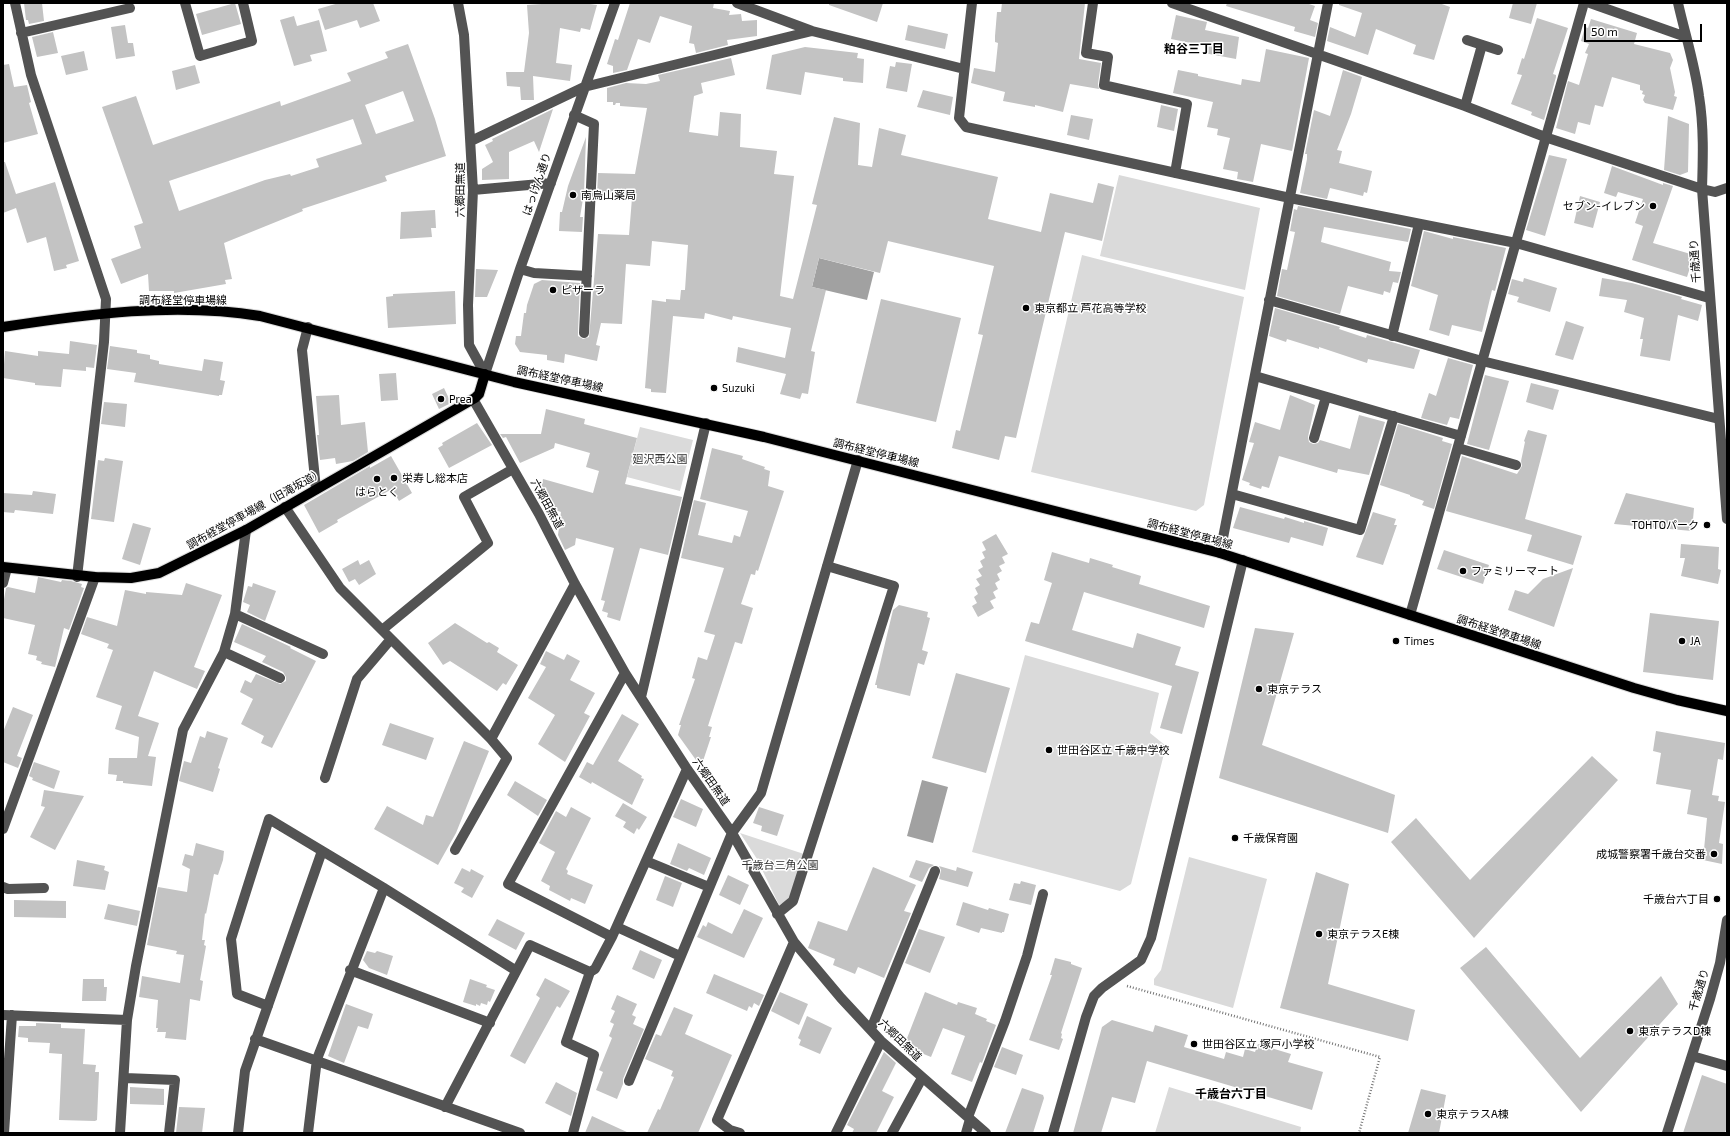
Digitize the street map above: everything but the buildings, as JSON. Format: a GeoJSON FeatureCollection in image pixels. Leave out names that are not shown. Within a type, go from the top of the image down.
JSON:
{"type":"FeatureCollection","features":[{"type":"Feature","properties":{"kind":"main road","name":"調布経堂停車場線"},"geometry":{"type":"LineString","coordinates":[[3,327],[70,316],[168,310],[219,311],[260,316],[308,327],[485,374],[706,423],[858,460],[1220,553],[1641,690],[1684,702],[1727,711]]}},
{"type":"Feature","properties":{"kind":"main road"},"geometry":{"type":"LineString","coordinates":[[473,400],[479,394],[485,374]]}},
{"type":"Feature","properties":{"kind":"main road","name":"調布経堂停車場線（旧滝坂道）"},"geometry":{"type":"LineString","coordinates":[[5,567],[95,577],[131,578],[159,573],[246,530],[473,400]]}},
{"type":"Feature","properties":{"kind":"street"},"geometry":{"type":"LineString","coordinates":[[15,3],[31,75],[106,299],[104,342],[77,576]]}},
{"type":"Feature","properties":{"kind":"street"},"geometry":{"type":"LineString","coordinates":[[186,3],[200,56],[252,41],[243,3]]}},
{"type":"Feature","properties":{"kind":"street","name":"六郷田無道"},"geometry":{"type":"LineString","coordinates":[[458,3],[464,34],[472,141],[473,190],[468,305],[469,345],[485,374]]}},
{"type":"Feature","properties":{"kind":"street","name":"はっけん通り"},"geometry":{"type":"LineString","coordinates":[[485,374],[584,86],[615,3]]}},
{"type":"Feature","properties":{"kind":"street"},"geometry":{"type":"LineString","coordinates":[[737,3],[812,31],[964,69]]}},
{"type":"Feature","properties":{"kind":"street"},"geometry":{"type":"LineString","coordinates":[[972,3],[959,118],[966,127],[1290,198],[1516,243],[1709,298]]}},
{"type":"Feature","properties":{"kind":"street"},"geometry":{"type":"LineString","coordinates":[[1093,3],[1086,53],[1108,58],[1104,85],[1187,104],[1175,173]]}},
{"type":"Feature","properties":{"kind":"street"},"geometry":{"type":"LineString","coordinates":[[1172,3],[1318,53],[1546,137],[1702,189],[1715,192],[1727,188]]}},
{"type":"Feature","properties":{"kind":"street"},"geometry":{"type":"LineString","coordinates":[[1220,553],[1328,3]]}},
{"type":"Feature","properties":{"kind":"street"},"geometry":{"type":"LineString","coordinates":[[1410,615],[1584,3]]}},
{"type":"Feature","properties":{"kind":"street"},"geometry":{"type":"LineString","coordinates":[[1590,3],[1686,37]]}},
{"type":"Feature","properties":{"kind":"street","name":"千歳通り"},"geometry":{"type":"LineString","coordinates":[[1678,3],[1699,94],[1701,112],[1703,152],[1702,189],[1709,298],[1727,518]]}},
{"type":"Feature","properties":{"kind":"street"},"geometry":{"type":"LineString","coordinates":[[21,32],[130,8]]}},
{"type":"Feature","properties":{"kind":"street"},"geometry":{"type":"LineString","coordinates":[[472,141],[584,86],[812,31]]}},
{"type":"Feature","properties":{"kind":"street"},"geometry":{"type":"LineString","coordinates":[[1467,40],[1498,50]]}},
{"type":"Feature","properties":{"kind":"street"},"geometry":{"type":"LineString","coordinates":[[1465,106],[1482,45]]}},
{"type":"Feature","properties":{"kind":"street"},"geometry":{"type":"LineString","coordinates":[[574,115],[594,124],[584,333]]}},
{"type":"Feature","properties":{"kind":"street"},"geometry":{"type":"LineString","coordinates":[[473,190],[551,182]]}},
{"type":"Feature","properties":{"kind":"street"},"geometry":{"type":"LineString","coordinates":[[1392,336],[1419,224]]}},
{"type":"Feature","properties":{"kind":"street"},"geometry":{"type":"LineString","coordinates":[[520,269],[534,273],[587,276]]}},
{"type":"Feature","properties":{"kind":"street"},"geometry":{"type":"LineString","coordinates":[[1269,300],[1482,361],[1719,419]]}},
{"type":"Feature","properties":{"kind":"street"},"geometry":{"type":"LineString","coordinates":[[308,327],[302,350],[316,489]]}},
{"type":"Feature","properties":{"kind":"street"},"geometry":{"type":"LineString","coordinates":[[1255,376],[1326,398],[1461,436]]}},
{"type":"Feature","properties":{"kind":"street"},"geometry":{"type":"LineString","coordinates":[[1314,438],[1326,398]]}},
{"type":"Feature","properties":{"kind":"street","name":"六郷田無道"},"geometry":{"type":"LineString","coordinates":[[473,400],[539,514],[575,584],[624,673],[687,769],[732,833],[794,942],[841,998],[881,1041],[986,1133]]}},
{"type":"Feature","properties":{"kind":"street"},"geometry":{"type":"LineString","coordinates":[[1232,494],[1360,530],[1394,416]]}},
{"type":"Feature","properties":{"kind":"street"},"geometry":{"type":"LineString","coordinates":[[641,697],[706,423]]}},
{"type":"Feature","properties":{"kind":"street"},"geometry":{"type":"LineString","coordinates":[[1458,448],[1516,465]]}},
{"type":"Feature","properties":{"kind":"street"},"geometry":{"type":"LineString","coordinates":[[629,1081],[732,833],[761,793],[858,460]]}},
{"type":"Feature","properties":{"kind":"street"},"geometry":{"type":"LineString","coordinates":[[382,630],[488,543],[464,497],[513,469]]}},
{"type":"Feature","properties":{"kind":"street"},"geometry":{"type":"LineString","coordinates":[[285,507],[340,588],[491,739],[507,758],[455,850]]}},
{"type":"Feature","properties":{"kind":"street"},"geometry":{"type":"LineString","coordinates":[[120,1133],[125,1078],[127,1020],[136,966],[182,730],[224,652],[235,614],[246,530]]}},
{"type":"Feature","properties":{"kind":"street"},"geometry":{"type":"LineString","coordinates":[[1053,1133],[1086,1017],[1094,996],[1111,981],[1141,960],[1151,938],[1244,560]]}},
{"type":"Feature","properties":{"kind":"street"},"geometry":{"type":"LineString","coordinates":[[777,914],[794,901],[894,586],[827,566]]}},
{"type":"Feature","properties":{"kind":"street"},"geometry":{"type":"LineString","coordinates":[[3,583],[5,567]]}},
{"type":"Feature","properties":{"kind":"street"},"geometry":{"type":"LineString","coordinates":[[4,827],[95,577]]}},
{"type":"Feature","properties":{"kind":"street"},"geometry":{"type":"LineString","coordinates":[[491,739],[575,584]]}},
{"type":"Feature","properties":{"kind":"street"},"geometry":{"type":"LineString","coordinates":[[235,614],[323,654]]}},
{"type":"Feature","properties":{"kind":"street"},"geometry":{"type":"LineString","coordinates":[[325,778],[357,679],[392,639]]}},
{"type":"Feature","properties":{"kind":"street"},"geometry":{"type":"LineString","coordinates":[[224,652],[280,678]]}},
{"type":"Feature","properties":{"kind":"street"},"geometry":{"type":"LineString","coordinates":[[612,938],[508,884],[624,673]]}},
{"type":"Feature","properties":{"kind":"street"},"geometry":{"type":"LineString","coordinates":[[573,1133],[594,1055],[566,1042],[590,972],[595,969],[612,938],[687,769]]}},
{"type":"Feature","properties":{"kind":"street"},"geometry":{"type":"LineString","coordinates":[[268,1006],[237,994],[231,940],[269,819],[384,888],[515,970]]}},
{"type":"Feature","properties":{"kind":"street"},"geometry":{"type":"LineString","coordinates":[[238,1133],[245,1071],[322,851]]}},
{"type":"Feature","properties":{"kind":"street"},"geometry":{"type":"LineString","coordinates":[[646,861],[709,887]]}},
{"type":"Feature","properties":{"kind":"street"},"geometry":{"type":"LineString","coordinates":[[871,1029],[935,871]]}},
{"type":"Feature","properties":{"kind":"street"},"geometry":{"type":"LineString","coordinates":[[3,887],[8,890],[44,888]]}},
{"type":"Feature","properties":{"kind":"street"},"geometry":{"type":"LineString","coordinates":[[308,1133],[317,1059],[350,970],[384,888]]}},
{"type":"Feature","properties":{"kind":"street"},"geometry":{"type":"LineString","coordinates":[[966,1133],[969,1118],[1028,956],[1043,894]]}},
{"type":"Feature","properties":{"kind":"street","name":"千歳通り"},"geometry":{"type":"LineString","coordinates":[[1667,1133],[1720,963],[1727,920]]}},
{"type":"Feature","properties":{"kind":"street"},"geometry":{"type":"LineString","coordinates":[[617,926],[680,956]]}},
{"type":"Feature","properties":{"kind":"street"},"geometry":{"type":"LineString","coordinates":[[740,1133],[730,1130],[717,1120],[794,942]]}},
{"type":"Feature","properties":{"kind":"street"},"geometry":{"type":"LineString","coordinates":[[445,1107],[490,1023],[515,970],[530,945],[590,972]]}},
{"type":"Feature","properties":{"kind":"street"},"geometry":{"type":"LineString","coordinates":[[350,970],[490,1023]]}},
{"type":"Feature","properties":{"kind":"street"},"geometry":{"type":"LineString","coordinates":[[4,1133],[8,1015],[127,1020]]}},
{"type":"Feature","properties":{"kind":"street"},"geometry":{"type":"LineString","coordinates":[[256,1039],[317,1059],[445,1107],[520,1133]]}},
{"type":"Feature","properties":{"kind":"street"},"geometry":{"type":"LineString","coordinates":[[836,1133],[881,1041]]}},
{"type":"Feature","properties":{"kind":"street"},"geometry":{"type":"LineString","coordinates":[[1692,1056],[1727,1066]]}},
{"type":"Feature","properties":{"kind":"street"},"geometry":{"type":"LineString","coordinates":[[125,1078],[175,1080],[169,1133]]}},
{"type":"Feature","properties":{"kind":"street"},"geometry":{"type":"LineString","coordinates":[[892,1133],[922,1078]]}},
{"type":"Feature","properties":{"kind":"path"},"geometry":{"type":"LineString","coordinates":[[1111,981],[1380,1057],[1359,1133]]}},
{"type":"Feature","properties":{"kind":"green space"},"geometry":{"type":"Polygon","coordinates":[[[1119,175],[1260,208],[1245,290],[1100,256],[1119,175]]]}},
{"type":"Feature","properties":{"kind":"green space"},"geometry":{"type":"Polygon","coordinates":[[[1082,255],[1244,297],[1204,505],[1196,511],[1031,472],[1082,255]]]}},
{"type":"Feature","properties":{"kind":"green space","name":"廻沢西公園"},"geometry":{"type":"Polygon","coordinates":[[[640,427],[693,440],[680,491],[627,477],[640,427]]]}},
{"type":"Feature","properties":{"kind":"green space"},"geometry":{"type":"Polygon","coordinates":[[[1025,655],[1159,693],[1150,733],[1166,746],[1131,884],[1120,891],[972,852],[1025,655]]]}},
{"type":"Feature","properties":{"kind":"green space","name":"千歳台三角公園"},"geometry":{"type":"Polygon","coordinates":[[[740,833],[804,854],[790,899],[779,905],[757,859],[740,833]]]}},
{"type":"Feature","properties":{"kind":"green space"},"geometry":{"type":"Polygon","coordinates":[[[1189,857],[1267,879],[1233,1008],[1154,985],[1154,979],[1161,970],[1189,857]]]}},
{"type":"Feature","properties":{"kind":"green space"},"geometry":{"type":"Polygon","coordinates":[[[1169,1087],[1301,1127],[1300,1133],[1155,1133],[1169,1087]]]}},
{"type":"Feature","properties":{"kind":"shaded area"},"geometry":{"type":"Polygon","coordinates":[[[819,258],[874,272],[867,300],[812,287],[819,258]]]}},
{"type":"Feature","properties":{"kind":"shaded area"},"geometry":{"type":"Polygon","coordinates":[[[922,780],[948,787],[933,843],[907,836],[922,780]]]}},
{"type":"Feature","properties":{"kind":"place","name":"南烏山薬局"},"geometry":{"type":"Point","coordinates":[573,195]}},
{"type":"Feature","properties":{"kind":"place","name":"セブン-イレブン"},"geometry":{"type":"Point","coordinates":[1653,206]}},
{"type":"Feature","properties":{"kind":"place","name":"ピザーラ"},"geometry":{"type":"Point","coordinates":[553,290]}},
{"type":"Feature","properties":{"kind":"place","name":"東京都立 芦花高等学校"},"geometry":{"type":"Point","coordinates":[1026,308]}},
{"type":"Feature","properties":{"kind":"place","name":"Suzuki"},"geometry":{"type":"Point","coordinates":[714,388]}},
{"type":"Feature","properties":{"kind":"place","name":"Prea"},"geometry":{"type":"Point","coordinates":[441,399]}},
{"type":"Feature","properties":{"kind":"place","name":"栄寿し総本店"},"geometry":{"type":"Point","coordinates":[394,478]}},
{"type":"Feature","properties":{"kind":"place","name":"はらとく"},"geometry":{"type":"Point","coordinates":[377,479]}},
{"type":"Feature","properties":{"kind":"place","name":"TOHTOパーク"},"geometry":{"type":"Point","coordinates":[1707,525]}},
{"type":"Feature","properties":{"kind":"place","name":"ファミリーマート"},"geometry":{"type":"Point","coordinates":[1463,571]}},
{"type":"Feature","properties":{"kind":"place","name":"Times"},"geometry":{"type":"Point","coordinates":[1396,641]}},
{"type":"Feature","properties":{"kind":"place","name":"JA"},"geometry":{"type":"Point","coordinates":[1682,641]}},
{"type":"Feature","properties":{"kind":"place","name":"東京テラス"},"geometry":{"type":"Point","coordinates":[1259,689]}},
{"type":"Feature","properties":{"kind":"place","name":"世田谷区立 千歳中学校"},"geometry":{"type":"Point","coordinates":[1049,750]}},
{"type":"Feature","properties":{"kind":"place","name":"千歳保育園"},"geometry":{"type":"Point","coordinates":[1235,838]}},
{"type":"Feature","properties":{"kind":"place","name":"成城警察署千歳台交番"},"geometry":{"type":"Point","coordinates":[1714,854]}},
{"type":"Feature","properties":{"kind":"place","name":"千歳台六丁目"},"geometry":{"type":"Point","coordinates":[1717,899]}},
{"type":"Feature","properties":{"kind":"place","name":"東京テラスE棟"},"geometry":{"type":"Point","coordinates":[1319,934]}},
{"type":"Feature","properties":{"kind":"place","name":"東京テラスD棟"},"geometry":{"type":"Point","coordinates":[1630,1031]}},
{"type":"Feature","properties":{"kind":"place","name":"世田谷区立 塚戸小学校"},"geometry":{"type":"Point","coordinates":[1194,1044]}},
{"type":"Feature","properties":{"kind":"place","name":"東京テラスA棟"},"geometry":{"type":"Point","coordinates":[1428,1114]}},
{"type":"Feature","properties":{"kind":"district","name":"粕谷三丁目"},"geometry":{"type":"Point","coordinates":[1194,49]}},
{"type":"Feature","properties":{"kind":"district","name":"千歳台六丁目"},"geometry":{"type":"Point","coordinates":[1231,1094]}}]}
